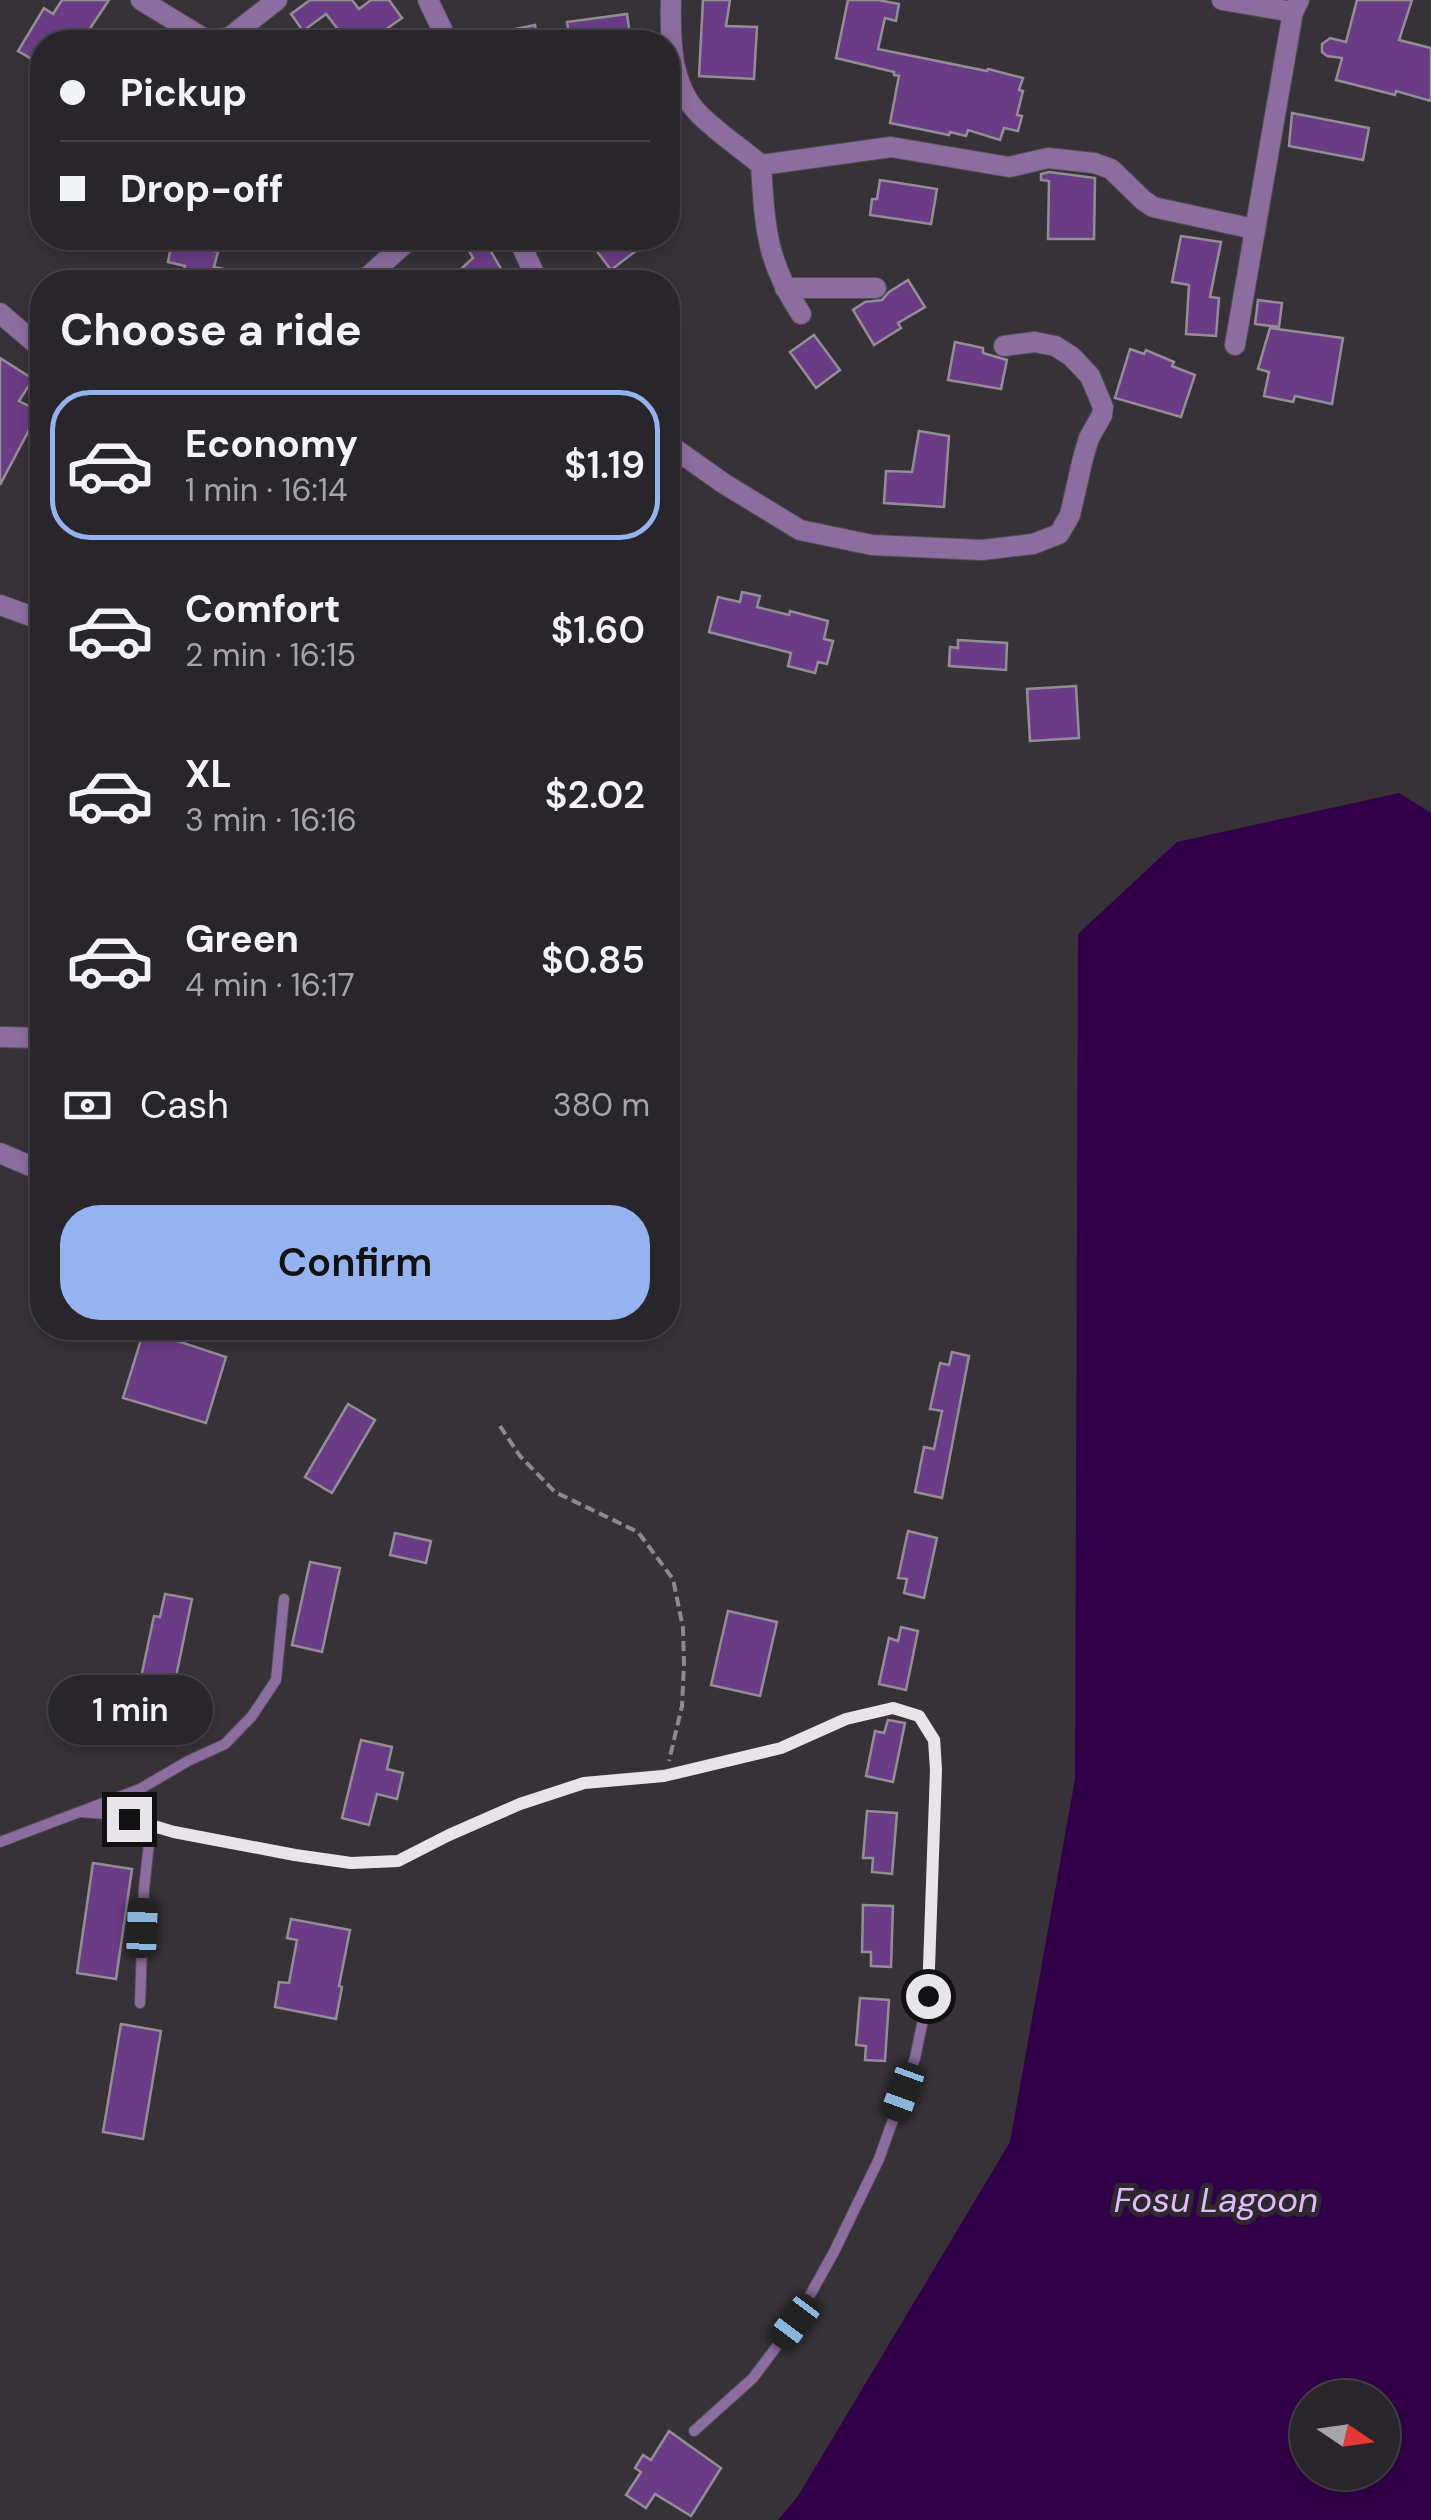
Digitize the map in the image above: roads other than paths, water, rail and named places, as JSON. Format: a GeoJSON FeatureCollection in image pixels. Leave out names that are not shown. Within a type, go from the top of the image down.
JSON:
{"type":"FeatureCollection","features":[{"type":"Feature","properties":{"kind":"street"},"geometry":{"type":"LineString","coordinates":[[141,0],[190,30]]}},
{"type":"Feature","properties":{"kind":"street"},"geometry":{"type":"LineString","coordinates":[[239,30],[277,0]]}},
{"type":"Feature","properties":{"kind":"street"},"geometry":{"type":"LineString","coordinates":[[428,0],[442,30]]}},
{"type":"Feature","properties":{"kind":"street"},"geometry":{"type":"LineString","coordinates":[[671,0],[672,30]]}},
{"type":"Feature","properties":{"kind":"street"},"geometry":{"type":"LineString","coordinates":[[1222,0],[1296,6],[1235,345]]}},
{"type":"Feature","properties":{"kind":"street"},"geometry":{"type":"LineString","coordinates":[[680,81],[698,114],[761,165],[769,251],[801,314]]}},
{"type":"Feature","properties":{"kind":"street"},"geometry":{"type":"LineString","coordinates":[[761,165],[891,148],[1009,168],[1048,158],[1094,162],[1110,169],[1153,207],[1254,228]]}},
{"type":"Feature","properties":{"kind":"street"},"geometry":{"type":"LineString","coordinates":[[375,270],[398,250]]}},
{"type":"Feature","properties":{"kind":"street"},"geometry":{"type":"LineString","coordinates":[[785,288],[876,288]]}},
{"type":"Feature","properties":{"kind":"street"},"geometry":{"type":"LineString","coordinates":[[0,313],[30,339]]}},
{"type":"Feature","properties":{"kind":"street"},"geometry":{"type":"LineString","coordinates":[[680,453],[800,530],[872,545],[982,550],[1033,544],[1059,534],[1070,515],[1086,448],[1103,407],[1090,376],[1071,356],[1036,342],[1004,346]]}},
{"type":"Feature","properties":{"kind":"street"},"geometry":{"type":"LineString","coordinates":[[0,606],[30,616]]}},
{"type":"Feature","properties":{"kind":"street"},"geometry":{"type":"LineString","coordinates":[[0,1037],[30,1038]]}},
{"type":"Feature","properties":{"kind":"street"},"geometry":{"type":"LineString","coordinates":[[0,1154],[30,1167]]}},
{"type":"Feature","properties":{"kind":"lane"},"geometry":{"type":"LineString","coordinates":[[0,1842],[140,1789],[225,1744],[252,1716],[276,1680],[284,1599]]}},
{"type":"Feature","properties":{"kind":"lane"},"geometry":{"type":"LineString","coordinates":[[80,1812],[107,1814],[174,1832],[295,1855],[351,1863],[398,1861],[520,1804],[584,1783],[664,1776],[781,1748],[846,1719],[893,1708],[919,1716],[934,1740],[936,1770],[928,1996],[915,2058],[879,2159],[795,2322],[754,2378],[694,2431]]}},
{"type":"Feature","properties":{"kind":"lane"},"geometry":{"type":"LineString","coordinates":[[140,2003],[144,1890],[152,1824]]}},
{"type":"Feature","properties":{"kind":"water","name":"Fosu Lagoon"},"geometry":{"type":"Polygon","coordinates":[[[1399,793],[1431,813],[1431,2520],[778,2520],[798,2496],[1010,2142],[1075,1779],[1078,934],[1177,842],[1399,793]]]}}]}
